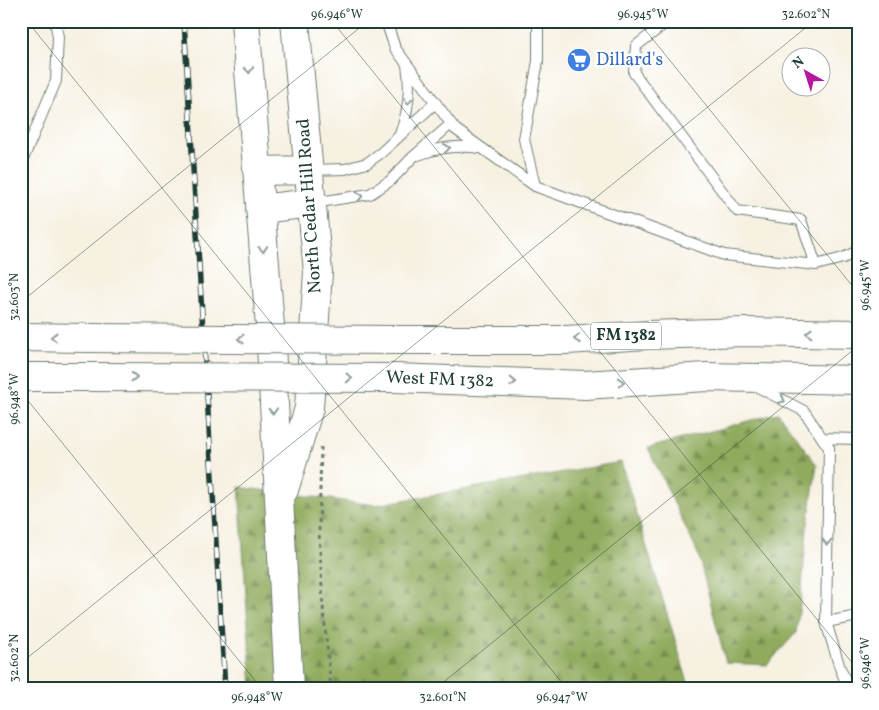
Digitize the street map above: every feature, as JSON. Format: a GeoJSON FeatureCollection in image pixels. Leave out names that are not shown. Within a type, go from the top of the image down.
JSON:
{"type":"FeatureCollection","features":[{"type":"Feature","properties":{"kind":"main road","name":"North Cedar Hill Road"},"geometry":{"type":"LineString","coordinates":[[245,21],[270,326],[289,689]]}},
{"type":"Feature","properties":{"kind":"main road","name":"North Cedar Hill Road"},"geometry":{"type":"LineString","coordinates":[[279,506],[309,408],[318,272],[296,21]]}},
{"type":"Feature","properties":{"kind":"main road"},"geometry":{"type":"LineString","coordinates":[[257,171],[309,170]]}},
{"type":"Feature","properties":{"kind":"main road"},"geometry":{"type":"LineString","coordinates":[[260,209],[312,203]]}},
{"type":"Feature","properties":{"kind":"main road","name":"FM 1382"},"geometry":{"type":"LineString","coordinates":[[21,337],[566,340],[648,334],[745,332],[858,334]]}},
{"type":"Feature","properties":{"kind":"main road","name":"West FM 1382"},"geometry":{"type":"LineString","coordinates":[[21,377],[395,378],[585,385],[706,377],[858,380]]}},
{"type":"Feature","properties":{"kind":"lane"},"geometry":{"type":"LineString","coordinates":[[21,164],[56,81],[58,37],[55,21]]}},
{"type":"Feature","properties":{"kind":"lane"},"geometry":{"type":"LineString","coordinates":[[386,21],[395,48],[455,129],[535,186],[724,255],[816,264],[843,258],[858,251]]}},
{"type":"Feature","properties":{"kind":"lane"},"geometry":{"type":"LineString","coordinates":[[535,186],[524,140],[538,61],[538,21]]}},
{"type":"Feature","properties":{"kind":"lane"},"geometry":{"type":"LineString","coordinates":[[668,21],[636,46],[634,73],[737,211],[802,220],[816,264]]}},
{"type":"Feature","properties":{"kind":"lane"},"geometry":{"type":"LineString","coordinates":[[399,136],[405,121],[410,92],[407,64]]}},
{"type":"Feature","properties":{"kind":"lane"},"geometry":{"type":"LineString","coordinates":[[309,170],[345,169],[367,163],[435,103]]}},
{"type":"Feature","properties":{"kind":"lane"},"geometry":{"type":"LineString","coordinates":[[312,203],[370,194],[390,181],[413,157],[451,124]]}},
{"type":"Feature","properties":{"kind":"lane"},"geometry":{"type":"LineString","coordinates":[[413,157],[444,148],[464,147],[483,149]]}},
{"type":"Feature","properties":{"kind":"lane"},"geometry":{"type":"LineString","coordinates":[[739,378],[804,411],[829,448],[826,622],[840,668],[849,689]]}},
{"type":"Feature","properties":{"kind":"lane"},"geometry":{"type":"LineString","coordinates":[[822,438],[858,439]]}},
{"type":"Feature","properties":{"kind":"lane"},"geometry":{"type":"LineString","coordinates":[[826,622],[858,616]]}},
{"type":"Feature","properties":{"kind":"path"},"geometry":{"type":"LineString","coordinates":[[320,442],[322,606],[331,689]]}},
{"type":"Feature","properties":{"kind":"green space"},"geometry":{"type":"Polygon","coordinates":[[[778,413],[817,465],[807,530],[796,633],[767,665],[726,663],[698,554],[648,448],[778,413]]]}},
{"type":"Feature","properties":{"kind":"green space"},"geometry":{"type":"Polygon","coordinates":[[[621,462],[690,689],[252,689],[239,487],[375,505],[621,462]]]}},
{"type":"Feature","properties":{"kind":"railway"},"geometry":{"type":"LineString","coordinates":[[184,21],[225,689]]}},
{"type":"Feature","properties":{"kind":"place","name":"Dillard's"},"geometry":{"type":"Point","coordinates":[579,60]}}]}
